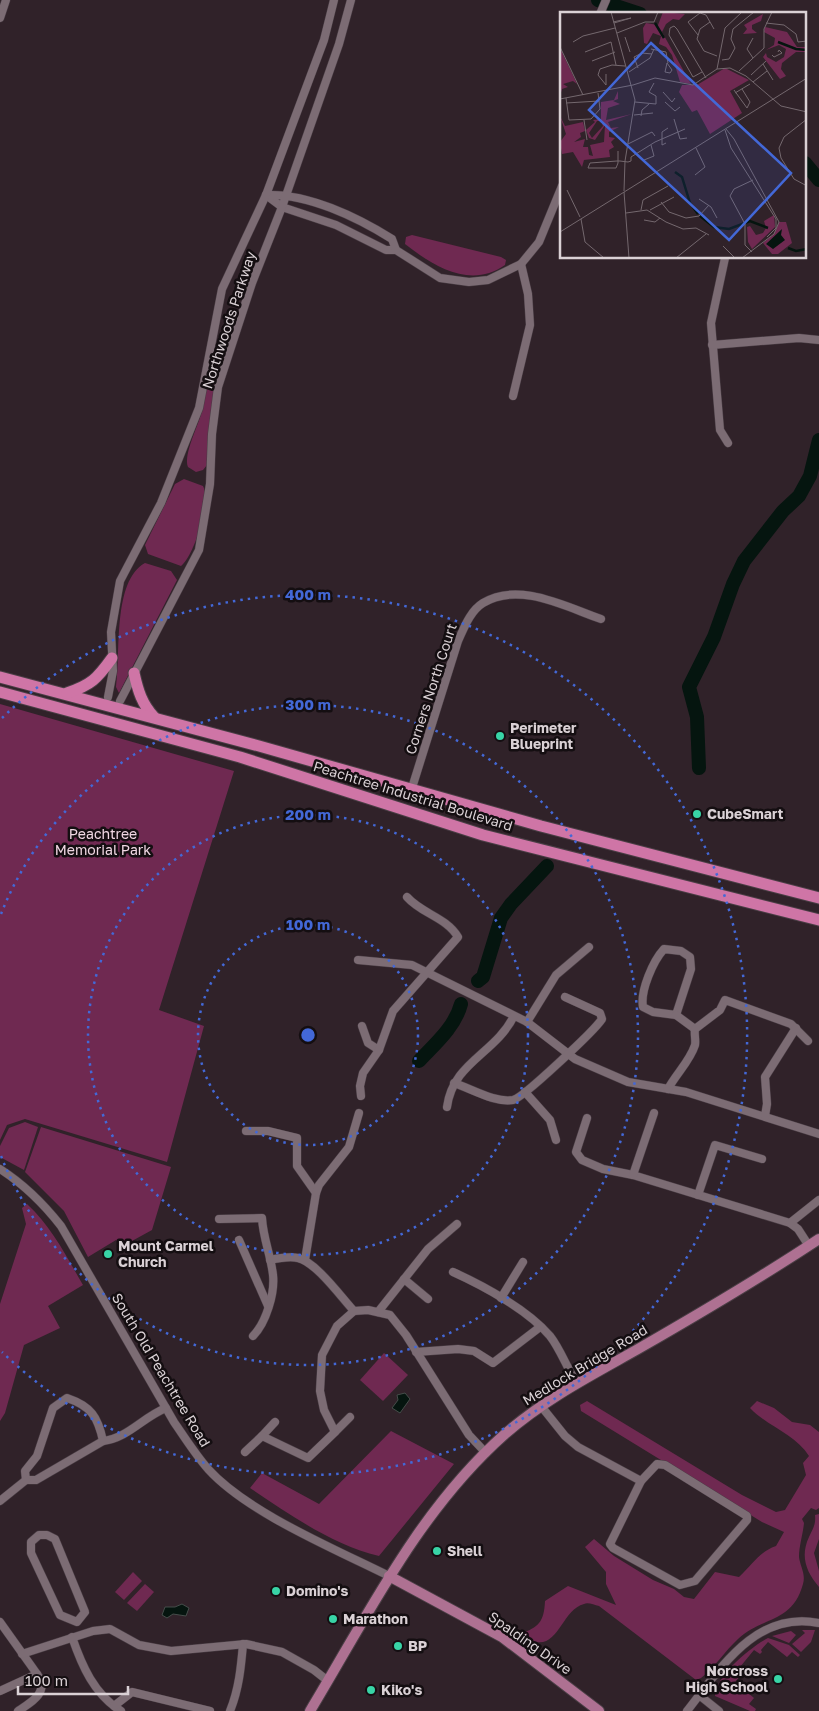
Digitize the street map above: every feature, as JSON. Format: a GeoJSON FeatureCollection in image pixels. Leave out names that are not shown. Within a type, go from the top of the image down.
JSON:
{"type":"FeatureCollection","features":[{"type":"Feature","properties":{"kind":"highway"},"geometry":{"type":"LineString","coordinates":[[67,693],[87,686],[94,681],[112,658]]}},
{"type":"Feature","properties":{"kind":"highway"},"geometry":{"type":"LineString","coordinates":[[134,673],[138,692],[145,707],[154,718]]}},
{"type":"Feature","properties":{"kind":"highway","name":"Peachtree Industrial Boulevard"},"geometry":{"type":"LineString","coordinates":[[0,676],[67,693],[412,791],[819,898]]}},
{"type":"Feature","properties":{"kind":"highway","name":"Peachtree Industrial Boulevard"},"geometry":{"type":"LineString","coordinates":[[0,692],[240,756],[483,835],[819,920]]}},
{"type":"Feature","properties":{"kind":"main road","name":"Medlock Bridge Road"},"geometry":{"type":"LineString","coordinates":[[310,1711],[389,1576],[449,1492],[486,1453],[541,1406],[819,1240]]}},
{"type":"Feature","properties":{"kind":"main road","name":"Spalding Drive"},"geometry":{"type":"LineString","coordinates":[[389,1576],[502,1637],[599,1711]]}},
{"type":"Feature","properties":{"kind":"street"},"geometry":{"type":"LineString","coordinates":[[0,18],[6,0]]}},
{"type":"Feature","properties":{"kind":"street","name":"Northwoods Parkway"},"geometry":{"type":"LineString","coordinates":[[108,697],[113,671],[111,632],[120,581],[161,504],[199,408],[222,289],[266,195],[324,40],[334,0]]}},
{"type":"Feature","properties":{"kind":"street","name":"Northwoods Parkway"},"geometry":{"type":"LineString","coordinates":[[120,701],[199,550],[210,484],[212,434],[218,387],[252,283],[282,207],[339,44],[351,0]]}},
{"type":"Feature","properties":{"kind":"street"},"geometry":{"type":"LineString","coordinates":[[601,12],[606,0]]}},
{"type":"Feature","properties":{"kind":"street"},"geometry":{"type":"LineString","coordinates":[[266,195],[282,207],[336,225],[386,250],[396,250],[425,270],[452,281],[469,282],[488,280],[520,264],[539,242],[560,191]]}},
{"type":"Feature","properties":{"kind":"street"},"geometry":{"type":"LineString","coordinates":[[266,195],[286,194],[369,225],[392,239],[396,250]]}},
{"type":"Feature","properties":{"kind":"street"},"geometry":{"type":"LineString","coordinates":[[725,259],[711,323],[720,430],[728,443]]}},
{"type":"Feature","properties":{"kind":"street"},"geometry":{"type":"LineString","coordinates":[[513,396],[530,325],[528,294],[520,264]]}},
{"type":"Feature","properties":{"kind":"street"},"geometry":{"type":"LineString","coordinates":[[712,345],[800,338],[819,340]]}},
{"type":"Feature","properties":{"kind":"street","name":"Corners North Court"},"geometry":{"type":"LineString","coordinates":[[412,791],[458,641],[469,618],[483,603],[505,595],[524,594],[601,619]]}},
{"type":"Feature","properties":{"kind":"street"},"geometry":{"type":"LineString","coordinates":[[361,1096],[360,1086],[363,1073],[379,1050],[399,1003],[458,937],[454,930],[438,918],[415,907],[407,897]]}},
{"type":"Feature","properties":{"kind":"street"},"geometry":{"type":"LineString","coordinates":[[527,1022],[556,975],[589,947]]}},
{"type":"Feature","properties":{"kind":"street"},"geometry":{"type":"LineString","coordinates":[[668,1089],[677,1073],[686,1064],[696,1043],[695,1029],[676,1015],[653,1012],[643,1007],[642,999],[658,956],[664,949],[681,951],[690,957],[691,969],[676,1015]]}},
{"type":"Feature","properties":{"kind":"street"},"geometry":{"type":"LineString","coordinates":[[358,960],[412,965],[527,1022],[568,1054],[628,1082],[686,1092],[819,1134]]}},
{"type":"Feature","properties":{"kind":"street"},"geometry":{"type":"LineString","coordinates":[[454,1083],[502,1100],[516,1100],[568,1054],[600,1022],[602,1016],[565,997]]}},
{"type":"Feature","properties":{"kind":"street"},"geometry":{"type":"LineString","coordinates":[[695,1029],[720,1010],[725,1000],[791,1024],[808,1041]]}},
{"type":"Feature","properties":{"kind":"street"},"geometry":{"type":"LineString","coordinates":[[448,1107],[454,1083],[462,1069],[494,1044],[507,1030],[514,1016]]}},
{"type":"Feature","properties":{"kind":"street"},"geometry":{"type":"LineString","coordinates":[[362,1026],[368,1043],[379,1050]]}},
{"type":"Feature","properties":{"kind":"street"},"geometry":{"type":"LineString","coordinates":[[765,1116],[767,1104],[764,1076],[796,1028]]}},
{"type":"Feature","properties":{"kind":"street"},"geometry":{"type":"LineString","coordinates":[[525,1092],[550,1120],[556,1140]]}},
{"type":"Feature","properties":{"kind":"street"},"geometry":{"type":"LineString","coordinates":[[305,1260],[316,1193],[349,1147],[359,1113]]}},
{"type":"Feature","properties":{"kind":"street"},"geometry":{"type":"LineString","coordinates":[[633,1175],[654,1113]]}},
{"type":"Feature","properties":{"kind":"street"},"geometry":{"type":"LineString","coordinates":[[587,1118],[576,1152],[582,1160],[603,1169],[633,1175],[790,1223],[798,1229],[809,1246]]}},
{"type":"Feature","properties":{"kind":"street"},"geometry":{"type":"LineString","coordinates":[[246,1131],[268,1131],[297,1138],[297,1166],[316,1193]]}},
{"type":"Feature","properties":{"kind":"street"},"geometry":{"type":"LineString","coordinates":[[698,1195],[715,1145],[762,1159]]}},
{"type":"Feature","properties":{"kind":"street","name":"South Old Peachtree Road"},"geometry":{"type":"LineString","coordinates":[[0,1169],[20,1182],[37,1198],[61,1226],[166,1408],[191,1448],[209,1470],[230,1488],[303,1533],[389,1576]]}},
{"type":"Feature","properties":{"kind":"street"},"geometry":{"type":"LineString","coordinates":[[790,1223],[819,1200]]}},
{"type":"Feature","properties":{"kind":"street"},"geometry":{"type":"LineString","coordinates":[[219,1219],[262,1218],[274,1277],[265,1320],[253,1336]]}},
{"type":"Feature","properties":{"kind":"street"},"geometry":{"type":"LineString","coordinates":[[378,1312],[428,1250],[457,1224]]}},
{"type":"Feature","properties":{"kind":"street"},"geometry":{"type":"LineString","coordinates":[[239,1240],[268,1306]]}},
{"type":"Feature","properties":{"kind":"street"},"geometry":{"type":"LineString","coordinates":[[270,1260],[296,1258],[305,1260],[354,1311]]}},
{"type":"Feature","properties":{"kind":"street"},"geometry":{"type":"LineString","coordinates":[[501,1298],[523,1262]]}},
{"type":"Feature","properties":{"kind":"street"},"geometry":{"type":"LineString","coordinates":[[454,1272],[501,1298],[540,1327],[550,1337],[577,1383]]}},
{"type":"Feature","properties":{"kind":"street"},"geometry":{"type":"LineString","coordinates":[[404,1279],[428,1299]]}},
{"type":"Feature","properties":{"kind":"street"},"geometry":{"type":"LineString","coordinates":[[335,1432],[324,1410],[320,1390],[322,1355],[337,1326],[354,1311],[368,1310],[390,1315],[469,1435],[486,1453]]}},
{"type":"Feature","properties":{"kind":"street"},"geometry":{"type":"LineString","coordinates":[[416,1352],[458,1349],[474,1351],[493,1363],[540,1327]]}},
{"type":"Feature","properties":{"kind":"street"},"geometry":{"type":"LineString","coordinates":[[26,1480],[25,1471],[37,1456],[53,1408],[67,1398],[86,1406],[94,1414],[103,1442]]}},
{"type":"Feature","properties":{"kind":"street"},"geometry":{"type":"LineString","coordinates":[[541,1406],[565,1436],[578,1447],[641,1482]]}},
{"type":"Feature","properties":{"kind":"street"},"geometry":{"type":"LineString","coordinates":[[0,1501],[26,1480],[36,1480],[103,1442],[127,1433],[149,1416],[166,1408]]}},
{"type":"Feature","properties":{"kind":"street"},"geometry":{"type":"LineString","coordinates":[[262,1436],[308,1458],[350,1417]]}},
{"type":"Feature","properties":{"kind":"street"},"geometry":{"type":"LineString","coordinates":[[246,1452],[275,1422]]}},
{"type":"Feature","properties":{"kind":"street"},"geometry":{"type":"LineString","coordinates":[[656,1464],[665,1464],[747,1516],[744,1524],[695,1581],[680,1585],[613,1548],[610,1544],[641,1482],[656,1464]]}},
{"type":"Feature","properties":{"kind":"street"},"geometry":{"type":"LineString","coordinates":[[76,1622],[84,1612],[55,1539],[47,1535],[38,1535],[31,1542],[31,1553],[60,1615],[76,1622],[83,1634]]}},
{"type":"Feature","properties":{"kind":"street"},"geometry":{"type":"LineString","coordinates":[[0,1622],[41,1680],[41,1692],[33,1702],[18,1711]]}},
{"type":"Feature","properties":{"kind":"street"},"geometry":{"type":"LineString","coordinates":[[687,1711],[728,1660],[748,1639],[770,1628],[791,1622],[819,1623]]}},
{"type":"Feature","properties":{"kind":"street"},"geometry":{"type":"LineString","coordinates":[[22,1654],[72,1637],[110,1629],[139,1645],[171,1651],[243,1644],[282,1652],[314,1670],[328,1681]]}},
{"type":"Feature","properties":{"kind":"street"},"geometry":{"type":"LineString","coordinates":[[72,1637],[85,1673],[104,1696],[121,1711]]}},
{"type":"Feature","properties":{"kind":"street"},"geometry":{"type":"LineString","coordinates":[[230,1711],[236,1697],[243,1644]]}},
{"type":"Feature","properties":{"kind":"street"},"geometry":{"type":"LineString","coordinates":[[0,1690],[37,1674]]}},
{"type":"Feature","properties":{"kind":"street"},"geometry":{"type":"LineString","coordinates":[[114,1706],[132,1692],[210,1711]]}},
{"type":"Feature","properties":{"kind":"street"},"geometry":{"type":"LineString","coordinates":[[700,1695],[719,1711]]}},
{"type":"Feature","properties":{"kind":"green space"},"geometry":{"type":"Polygon","coordinates":[[[412,235],[501,257],[506,260],[505,265],[492,272],[479,275],[453,272],[428,260],[405,244],[406,237],[412,235]]]}},
{"type":"Feature","properties":{"kind":"green space"},"geometry":{"type":"Polygon","coordinates":[[[214,374],[219,378],[207,465],[203,470],[196,472],[188,467],[189,447],[202,410],[206,385],[210,376],[214,374]]]}},
{"type":"Feature","properties":{"kind":"green space"},"geometry":{"type":"Polygon","coordinates":[[[184,479],[203,486],[205,503],[196,539],[181,566],[148,554],[145,545],[175,484],[184,479]]]}},
{"type":"Feature","properties":{"kind":"green space"},"geometry":{"type":"Polygon","coordinates":[[[145,563],[171,571],[177,580],[119,693],[116,687],[120,620],[123,602],[127,585],[134,572],[145,563]]]}},
{"type":"Feature","properties":{"kind":"green space","name":"Peachtree Memorial Park"},"geometry":{"type":"Polygon","coordinates":[[[0,704],[234,771],[159,1010],[204,1026],[167,1162],[25,1119],[7,1125],[0,1140],[0,704]]]}},
{"type":"Feature","properties":{"kind":"green space"},"geometry":{"type":"Polygon","coordinates":[[[25,1122],[38,1127],[24,1170],[0,1157],[0,1146],[9,1128],[25,1122]]]}},
{"type":"Feature","properties":{"kind":"green space"},"geometry":{"type":"Polygon","coordinates":[[[41,1127],[171,1167],[152,1230],[121,1247],[116,1240],[88,1257],[64,1211],[25,1172],[41,1127]]]}},
{"type":"Feature","properties":{"kind":"green space"},"geometry":{"type":"Polygon","coordinates":[[[27,1204],[51,1232],[83,1285],[48,1306],[60,1328],[24,1345],[5,1413],[0,1421],[0,1304],[26,1224],[22,1208],[27,1204]]]}},
{"type":"Feature","properties":{"kind":"green space"},"geometry":{"type":"Polygon","coordinates":[[[384,1353],[408,1375],[383,1401],[360,1380],[384,1353]]]}},
{"type":"Feature","properties":{"kind":"green space"},"geometry":{"type":"Polygon","coordinates":[[[587,1401],[742,1495],[776,1512],[785,1510],[806,1475],[803,1463],[809,1456],[797,1442],[750,1408],[757,1401],[774,1408],[792,1422],[810,1425],[819,1432],[819,1508],[816,1510],[811,1508],[802,1519],[804,1523],[799,1557],[804,1580],[798,1597],[784,1613],[757,1626],[738,1639],[701,1678],[696,1680],[599,1606],[591,1604],[586,1603],[575,1608],[550,1639],[542,1642],[533,1641],[520,1634],[532,1629],[539,1623],[542,1619],[545,1601],[568,1586],[616,1605],[606,1584],[606,1572],[585,1547],[594,1539],[614,1556],[653,1580],[674,1589],[684,1597],[694,1599],[715,1572],[739,1577],[761,1555],[776,1546],[784,1532],[762,1522],[581,1411],[580,1405],[587,1401]]]}},
{"type":"Feature","properties":{"kind":"green space"},"geometry":{"type":"Polygon","coordinates":[[[391,1431],[454,1464],[379,1556],[345,1545],[329,1537],[250,1488],[262,1473],[319,1504],[391,1431]]]}},
{"type":"Feature","properties":{"kind":"green space"},"geometry":{"type":"Polygon","coordinates":[[[819,1514],[819,1539],[814,1553],[819,1571],[819,1587],[808,1570],[805,1551],[815,1524],[815,1515],[819,1514]]]}},
{"type":"Feature","properties":{"kind":"green space"},"geometry":{"type":"Polygon","coordinates":[[[133,1572],[142,1581],[124,1600],[115,1592],[133,1572]]]}},
{"type":"Feature","properties":{"kind":"green space"},"geometry":{"type":"Polygon","coordinates":[[[145,1584],[154,1592],[137,1611],[127,1603],[145,1584]]]}},
{"type":"Feature","properties":{"kind":"green space"},"geometry":{"type":"Polygon","coordinates":[[[802,1630],[815,1630],[811,1642],[801,1652],[792,1644],[805,1633],[802,1630]]]}},
{"type":"Feature","properties":{"kind":"green space"},"geometry":{"type":"Polygon","coordinates":[[[791,1631],[796,1635],[789,1643],[772,1636],[791,1631]]]}},
{"type":"Feature","properties":{"kind":"green space"},"geometry":{"type":"Polygon","coordinates":[[[768,1638],[789,1645],[800,1655],[798,1657],[792,1652],[787,1657],[768,1642],[760,1654],[754,1650],[740,1667],[746,1672],[735,1682],[754,1698],[749,1704],[756,1709],[755,1711],[750,1711],[715,1696],[721,1680],[736,1662],[768,1638]]]}},
{"type":"Feature","properties":{"kind":"shaded area"},"geometry":{"type":"Polygon","coordinates":[[[405,1393],[410,1399],[400,1413],[392,1408],[398,1400],[397,1395],[405,1393]]]}},
{"type":"Feature","properties":{"kind":"shaded area"},"geometry":{"type":"Polygon","coordinates":[[[182,1604],[189,1608],[186,1616],[173,1614],[167,1618],[162,1615],[165,1607],[175,1607],[182,1604]]]}},
{"type":"Feature","properties":{"kind":"waterway"},"geometry":{"type":"LineString","coordinates":[[598,0],[634,12]]}},
{"type":"Feature","properties":{"kind":"waterway"},"geometry":{"type":"LineString","coordinates":[[806,164],[819,180]]}},
{"type":"Feature","properties":{"kind":"waterway"},"geometry":{"type":"LineString","coordinates":[[699,768],[697,717],[689,687],[714,637],[733,584],[744,561],[783,511],[799,496],[810,476],[819,440]]}},
{"type":"Feature","properties":{"kind":"waterway"},"geometry":{"type":"LineString","coordinates":[[478,981],[483,977],[501,918],[511,904],[547,866]]}},
{"type":"Feature","properties":{"kind":"waterway"},"geometry":{"type":"LineString","coordinates":[[419,1061],[449,1028],[461,1004]]}},
{"type":"Feature","properties":{"kind":"place","name":"Perimeter Blueprint"},"geometry":{"type":"Point","coordinates":[500,736]}},
{"type":"Feature","properties":{"kind":"place","name":"CubeSmart"},"geometry":{"type":"Point","coordinates":[697,814]}},
{"type":"Feature","properties":{"kind":"place","name":"Mount Carmel Church"},"geometry":{"type":"Point","coordinates":[108,1254]}},
{"type":"Feature","properties":{"kind":"place","name":"Shell"},"geometry":{"type":"Point","coordinates":[437,1551]}},
{"type":"Feature","properties":{"kind":"place","name":"Domino's"},"geometry":{"type":"Point","coordinates":[276,1591]}},
{"type":"Feature","properties":{"kind":"place","name":"Marathon"},"geometry":{"type":"Point","coordinates":[333,1619]}},
{"type":"Feature","properties":{"kind":"place","name":"BP"},"geometry":{"type":"Point","coordinates":[398,1646]}},
{"type":"Feature","properties":{"kind":"place","name":"Norcross High School"},"geometry":{"type":"Point","coordinates":[778,1679]}},
{"type":"Feature","properties":{"kind":"place","name":"Kiko's"},"geometry":{"type":"Point","coordinates":[371,1690]}}]}
